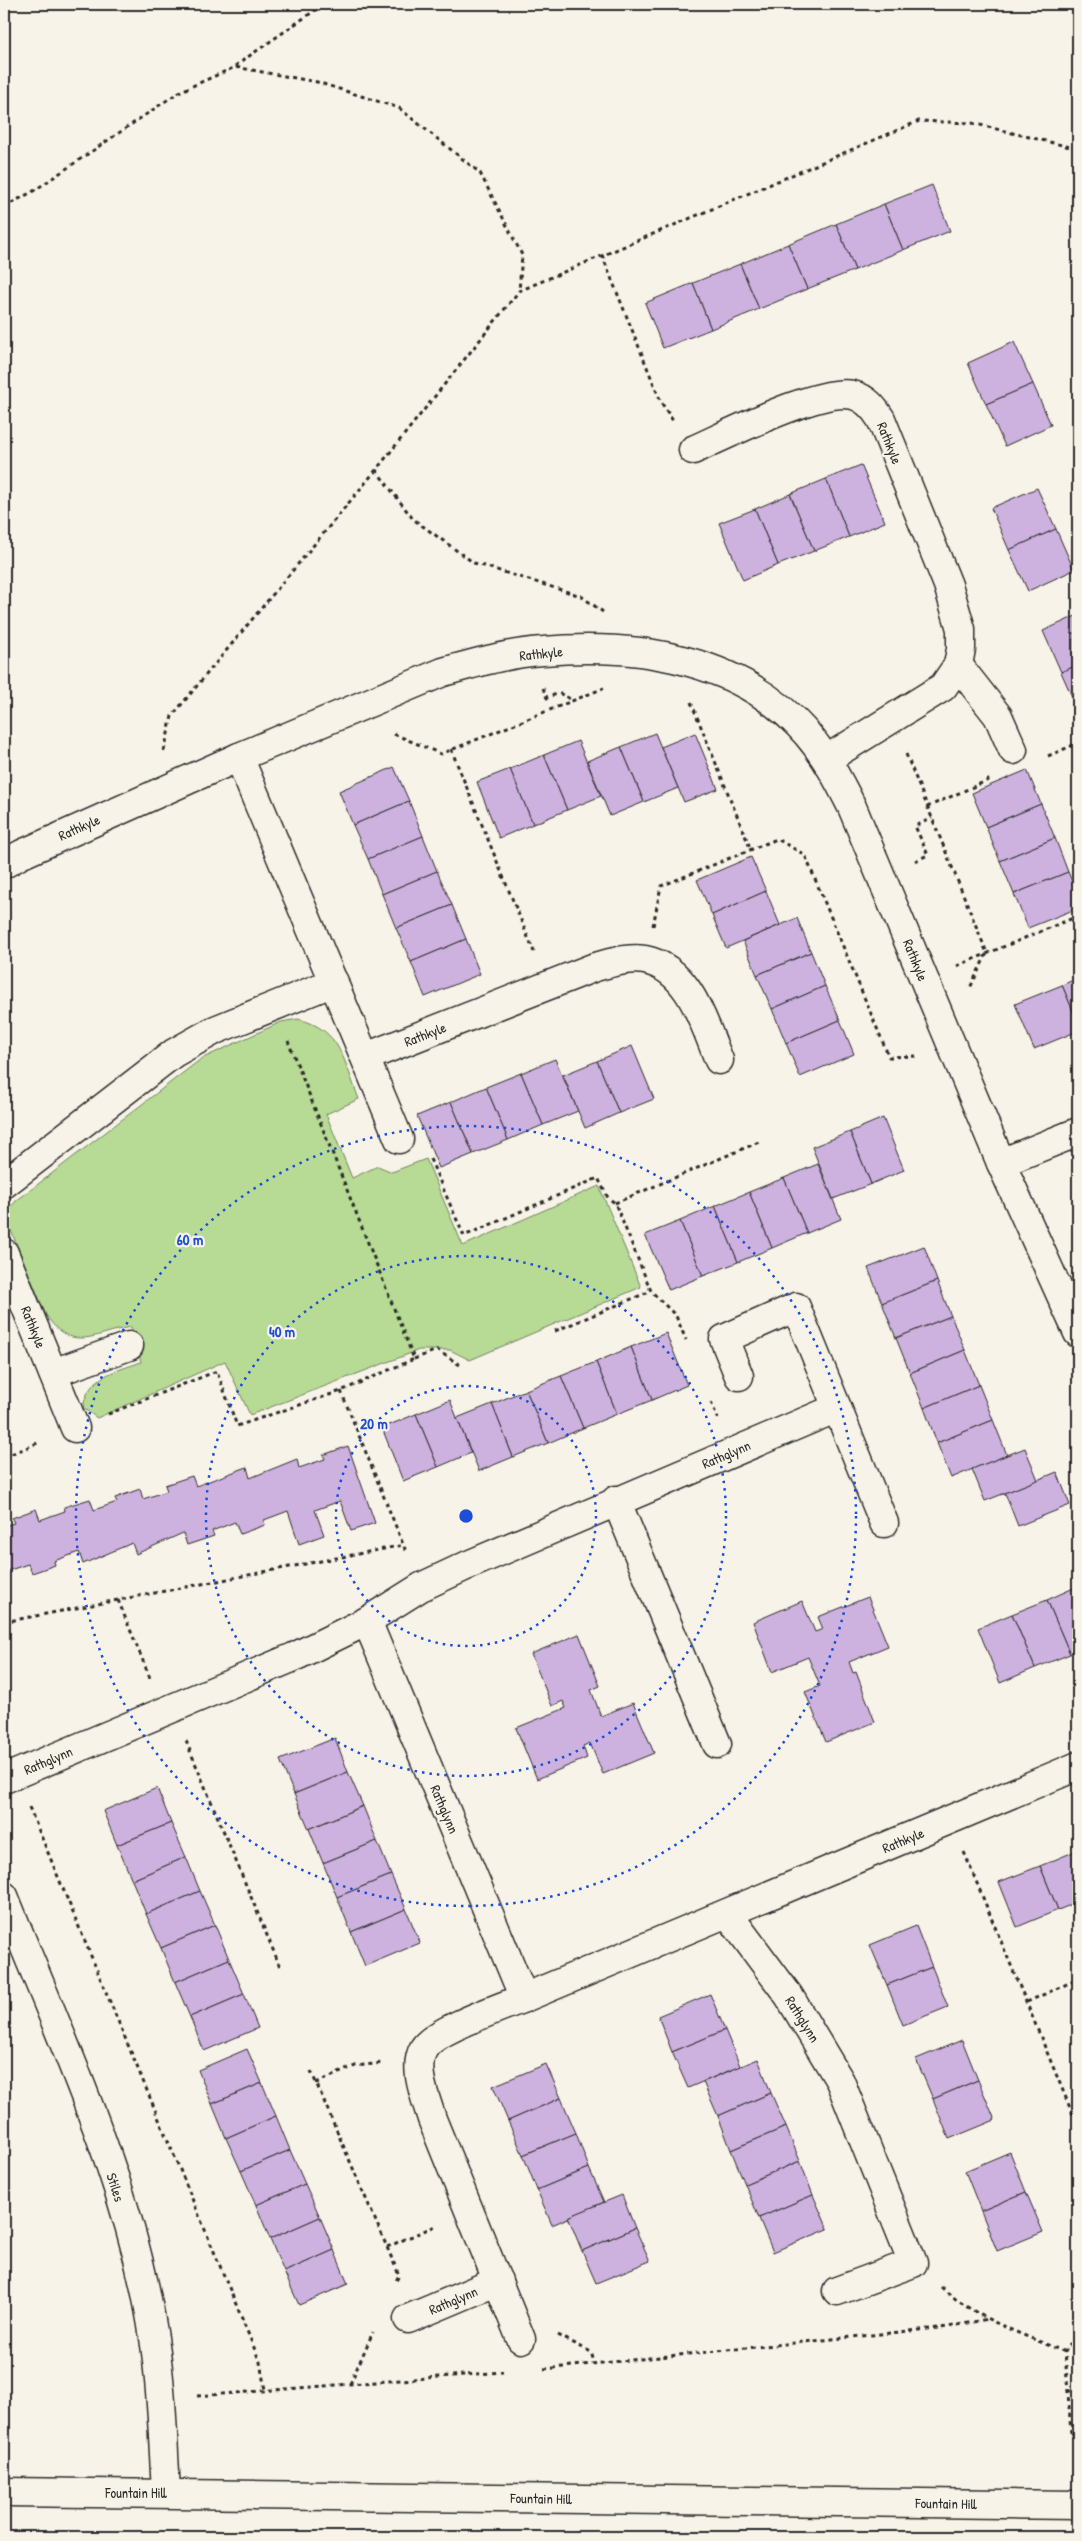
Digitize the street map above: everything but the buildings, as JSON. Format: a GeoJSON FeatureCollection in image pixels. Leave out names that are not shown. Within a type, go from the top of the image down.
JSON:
{"type":"FeatureCollection","features":[{"type":"Feature","properties":{"kind":"street","name":"Rathkyle"},"geometry":{"type":"LineString","coordinates":[[693,450],[821,396],[852,394],[861,397],[871,405],[881,419],[948,585],[961,629],[958,665],[944,687],[827,760]]}},
{"type":"Feature","properties":{"kind":"street","name":"Rathkyle"},"geometry":{"type":"LineString","coordinates":[[4,864],[163,790],[360,706],[443,672],[491,659],[542,651],[624,650],[689,661],[725,673],[758,693],[793,719],[827,760],[852,807],[1001,1163],[1078,1332]]}},
{"type":"Feature","properties":{"kind":"street"},"geometry":{"type":"LineString","coordinates":[[958,665],[998,716],[1013,750]]}},
{"type":"Feature","properties":{"kind":"street"},"geometry":{"type":"LineString","coordinates":[[239,757],[400,1139]]}},
{"type":"Feature","properties":{"kind":"street","name":"Rathkyle"},"geometry":{"type":"LineString","coordinates":[[366,1058],[610,963],[625,960],[646,960],[670,972],[687,991],[695,1003],[719,1060]]}},
{"type":"Feature","properties":{"kind":"street"},"geometry":{"type":"LineString","coordinates":[[4,1184],[174,1053],[215,1030],[334,982]]}},
{"type":"Feature","properties":{"kind":"street"},"geometry":{"type":"LineString","coordinates":[[1001,1163],[1078,1132]]}},
{"type":"Feature","properties":{"kind":"street","name":"Rathkyle"},"geometry":{"type":"LineString","coordinates":[[4,1253],[75,1428]]}},
{"type":"Feature","properties":{"kind":"street"},"geometry":{"type":"LineString","coordinates":[[739,1376],[724,1339],[796,1307],[884,1523]]}},
{"type":"Feature","properties":{"kind":"street"},"geometry":{"type":"LineString","coordinates":[[53,1373],[129,1346]]}},
{"type":"Feature","properties":{"kind":"street","name":"Rathglynn"},"geometry":{"type":"LineString","coordinates":[[10,1777],[294,1657],[367,1621],[421,1587],[616,1500],[837,1408]]}},
{"type":"Feature","properties":{"kind":"street"},"geometry":{"type":"LineString","coordinates":[[616,1500],[717,1744]]}},
{"type":"Feature","properties":{"kind":"street","name":"Rathglynn"},"geometry":{"type":"LineString","coordinates":[[367,1621],[524,1998]]}},
{"type":"Feature","properties":{"kind":"street","name":"Rathkyle"},"geometry":{"type":"LineString","coordinates":[[728,1914],[1078,1766]]}},
{"type":"Feature","properties":{"kind":"street","name":"Stiles"},"geometry":{"type":"LineString","coordinates":[[4,1896],[96,2125],[129,2226],[154,2338],[161,2398],[166,2492]]}},
{"type":"Feature","properties":{"kind":"street"},"geometry":{"type":"LineString","coordinates":[[521,2339],[432,2119],[422,2085],[420,2065],[424,2048],[436,2037],[524,1998],[728,1914]]}},
{"type":"Feature","properties":{"kind":"street","name":"Rathglynn"},"geometry":{"type":"LineString","coordinates":[[728,1914],[789,1996],[836,2074],[913,2263]]}},
{"type":"Feature","properties":{"kind":"street"},"geometry":{"type":"LineString","coordinates":[[837,2291],[913,2263]]}},
{"type":"Feature","properties":{"kind":"street","name":"Rathglynn"},"geometry":{"type":"LineString","coordinates":[[408,2319],[498,2281]]}},
{"type":"Feature","properties":{"kind":"street","name":"Fountain Hill"},"geometry":{"type":"LineString","coordinates":[[4,2492],[166,2492],[1078,2505]]}},
{"type":"Feature","properties":{"kind":"path"},"geometry":{"type":"LineString","coordinates":[[4,207],[32,192],[179,92],[235,67],[324,4]]}},
{"type":"Feature","properties":{"kind":"path"},"geometry":{"type":"LineString","coordinates":[[235,67],[317,82],[399,108],[480,173],[522,255],[519,291]]}},
{"type":"Feature","properties":{"kind":"path"},"geometry":{"type":"LineString","coordinates":[[163,790],[164,747],[172,716],[376,470],[519,291],[920,121],[972,123],[1077,149],[1078,154]]}},
{"type":"Feature","properties":{"kind":"path"},"geometry":{"type":"LineString","coordinates":[[602,255],[661,402],[693,450]]}},
{"type":"Feature","properties":{"kind":"path"},"geometry":{"type":"LineString","coordinates":[[376,470],[414,519],[474,563],[581,596],[605,614],[624,650]]}},
{"type":"Feature","properties":{"kind":"path"},"geometry":{"type":"LineString","coordinates":[[360,706],[378,727],[441,754],[606,687]]}},
{"type":"Feature","properties":{"kind":"path"},"geometry":{"type":"LineString","coordinates":[[547,698],[559,693],[573,700]]}},
{"type":"Feature","properties":{"kind":"path"},"geometry":{"type":"LineString","coordinates":[[690,699],[751,850]]}},
{"type":"Feature","properties":{"kind":"path"},"geometry":{"type":"LineString","coordinates":[[892,720],[988,953]]}},
{"type":"Feature","properties":{"kind":"path"},"geometry":{"type":"LineString","coordinates":[[451,749],[548,986]]}},
{"type":"Feature","properties":{"kind":"path"},"geometry":{"type":"LineString","coordinates":[[928,855],[915,826],[932,818]]}},
{"type":"Feature","properties":{"kind":"path"},"geometry":{"type":"LineString","coordinates":[[646,960],[661,886],[777,839],[805,855],[889,1057],[956,1054]]}},
{"type":"Feature","properties":{"kind":"path"},"geometry":{"type":"LineString","coordinates":[[924,980],[1078,916]]}},
{"type":"Feature","properties":{"kind":"path"},"geometry":{"type":"LineString","coordinates":[[274,1006],[414,1359]]}},
{"type":"Feature","properties":{"kind":"path"},"geometry":{"type":"LineString","coordinates":[[400,1139],[428,1155],[464,1236],[598,1178],[608,1198],[615,1203],[651,1291],[676,1316],[687,1343]]}},
{"type":"Feature","properties":{"kind":"path"},"geometry":{"type":"LineString","coordinates":[[615,1203],[759,1142]]}},
{"type":"Feature","properties":{"kind":"path"},"geometry":{"type":"LineString","coordinates":[[555,1331],[651,1291]]}},
{"type":"Feature","properties":{"kind":"path"},"geometry":{"type":"LineString","coordinates":[[4,1458],[217,1370],[237,1426],[341,1391],[437,1350],[463,1367]]}},
{"type":"Feature","properties":{"kind":"path"},"geometry":{"type":"LineString","coordinates":[[341,1391],[421,1587]]}},
{"type":"Feature","properties":{"kind":"path"},"geometry":{"type":"LineString","coordinates":[[709,1398],[731,1452]]}},
{"type":"Feature","properties":{"kind":"path"},"geometry":{"type":"LineString","coordinates":[[4,1622],[404,1545]]}},
{"type":"Feature","properties":{"kind":"path"},"geometry":{"type":"LineString","coordinates":[[118,1600],[281,1969]]}},
{"type":"Feature","properties":{"kind":"path"},"geometry":{"type":"LineString","coordinates":[[10,1777],[257,2353],[265,2390]]}},
{"type":"Feature","properties":{"kind":"path"},"geometry":{"type":"LineString","coordinates":[[951,1820],[1078,2127]]}},
{"type":"Feature","properties":{"kind":"path"},"geometry":{"type":"LineString","coordinates":[[1027,2002],[1078,1979]]}},
{"type":"Feature","properties":{"kind":"path"},"geometry":{"type":"LineString","coordinates":[[316,2083],[354,2066]]}},
{"type":"Feature","properties":{"kind":"path"},"geometry":{"type":"LineString","coordinates":[[311,2071],[399,2275],[395,2284]]}},
{"type":"Feature","properties":{"kind":"path"},"geometry":{"type":"LineString","coordinates":[[387,2247],[432,2227]]}},
{"type":"Feature","properties":{"kind":"path"},"geometry":{"type":"LineString","coordinates":[[913,2263],[958,2303],[988,2319],[1065,2352]]}},
{"type":"Feature","properties":{"kind":"path"},"geometry":{"type":"LineString","coordinates":[[536,2370],[948,2327],[988,2319]]}},
{"type":"Feature","properties":{"kind":"path"},"geometry":{"type":"LineString","coordinates":[[521,2339],[540,2326],[591,2352],[595,2365]]}},
{"type":"Feature","properties":{"kind":"path"},"geometry":{"type":"LineString","coordinates":[[1071,2434],[1065,2352],[1078,2328]]}},
{"type":"Feature","properties":{"kind":"path"},"geometry":{"type":"LineString","coordinates":[[350,2384],[374,2330]]}},
{"type":"Feature","properties":{"kind":"path"},"geometry":{"type":"LineString","coordinates":[[161,2398],[506,2372]]}},
{"type":"Feature","properties":{"kind":"path"},"geometry":{"type":"LineString","coordinates":[[1067,2391],[1078,2391]]}},
{"type":"Feature","properties":{"kind":"green space"},"geometry":{"type":"Polygon","coordinates":[[[298,1019],[324,1031],[332,1039],[344,1060],[359,1099],[326,1114],[352,1178],[378,1166],[392,1172],[426,1159],[463,1246],[599,1186],[641,1287],[470,1360],[450,1350],[419,1350],[250,1415],[225,1361],[97,1418],[83,1408],[91,1388],[104,1376],[141,1362],[131,1327],[95,1336],[74,1338],[55,1327],[46,1315],[7,1221],[10,1208],[16,1201],[201,1059],[281,1022],[298,1019]]]}}]}
